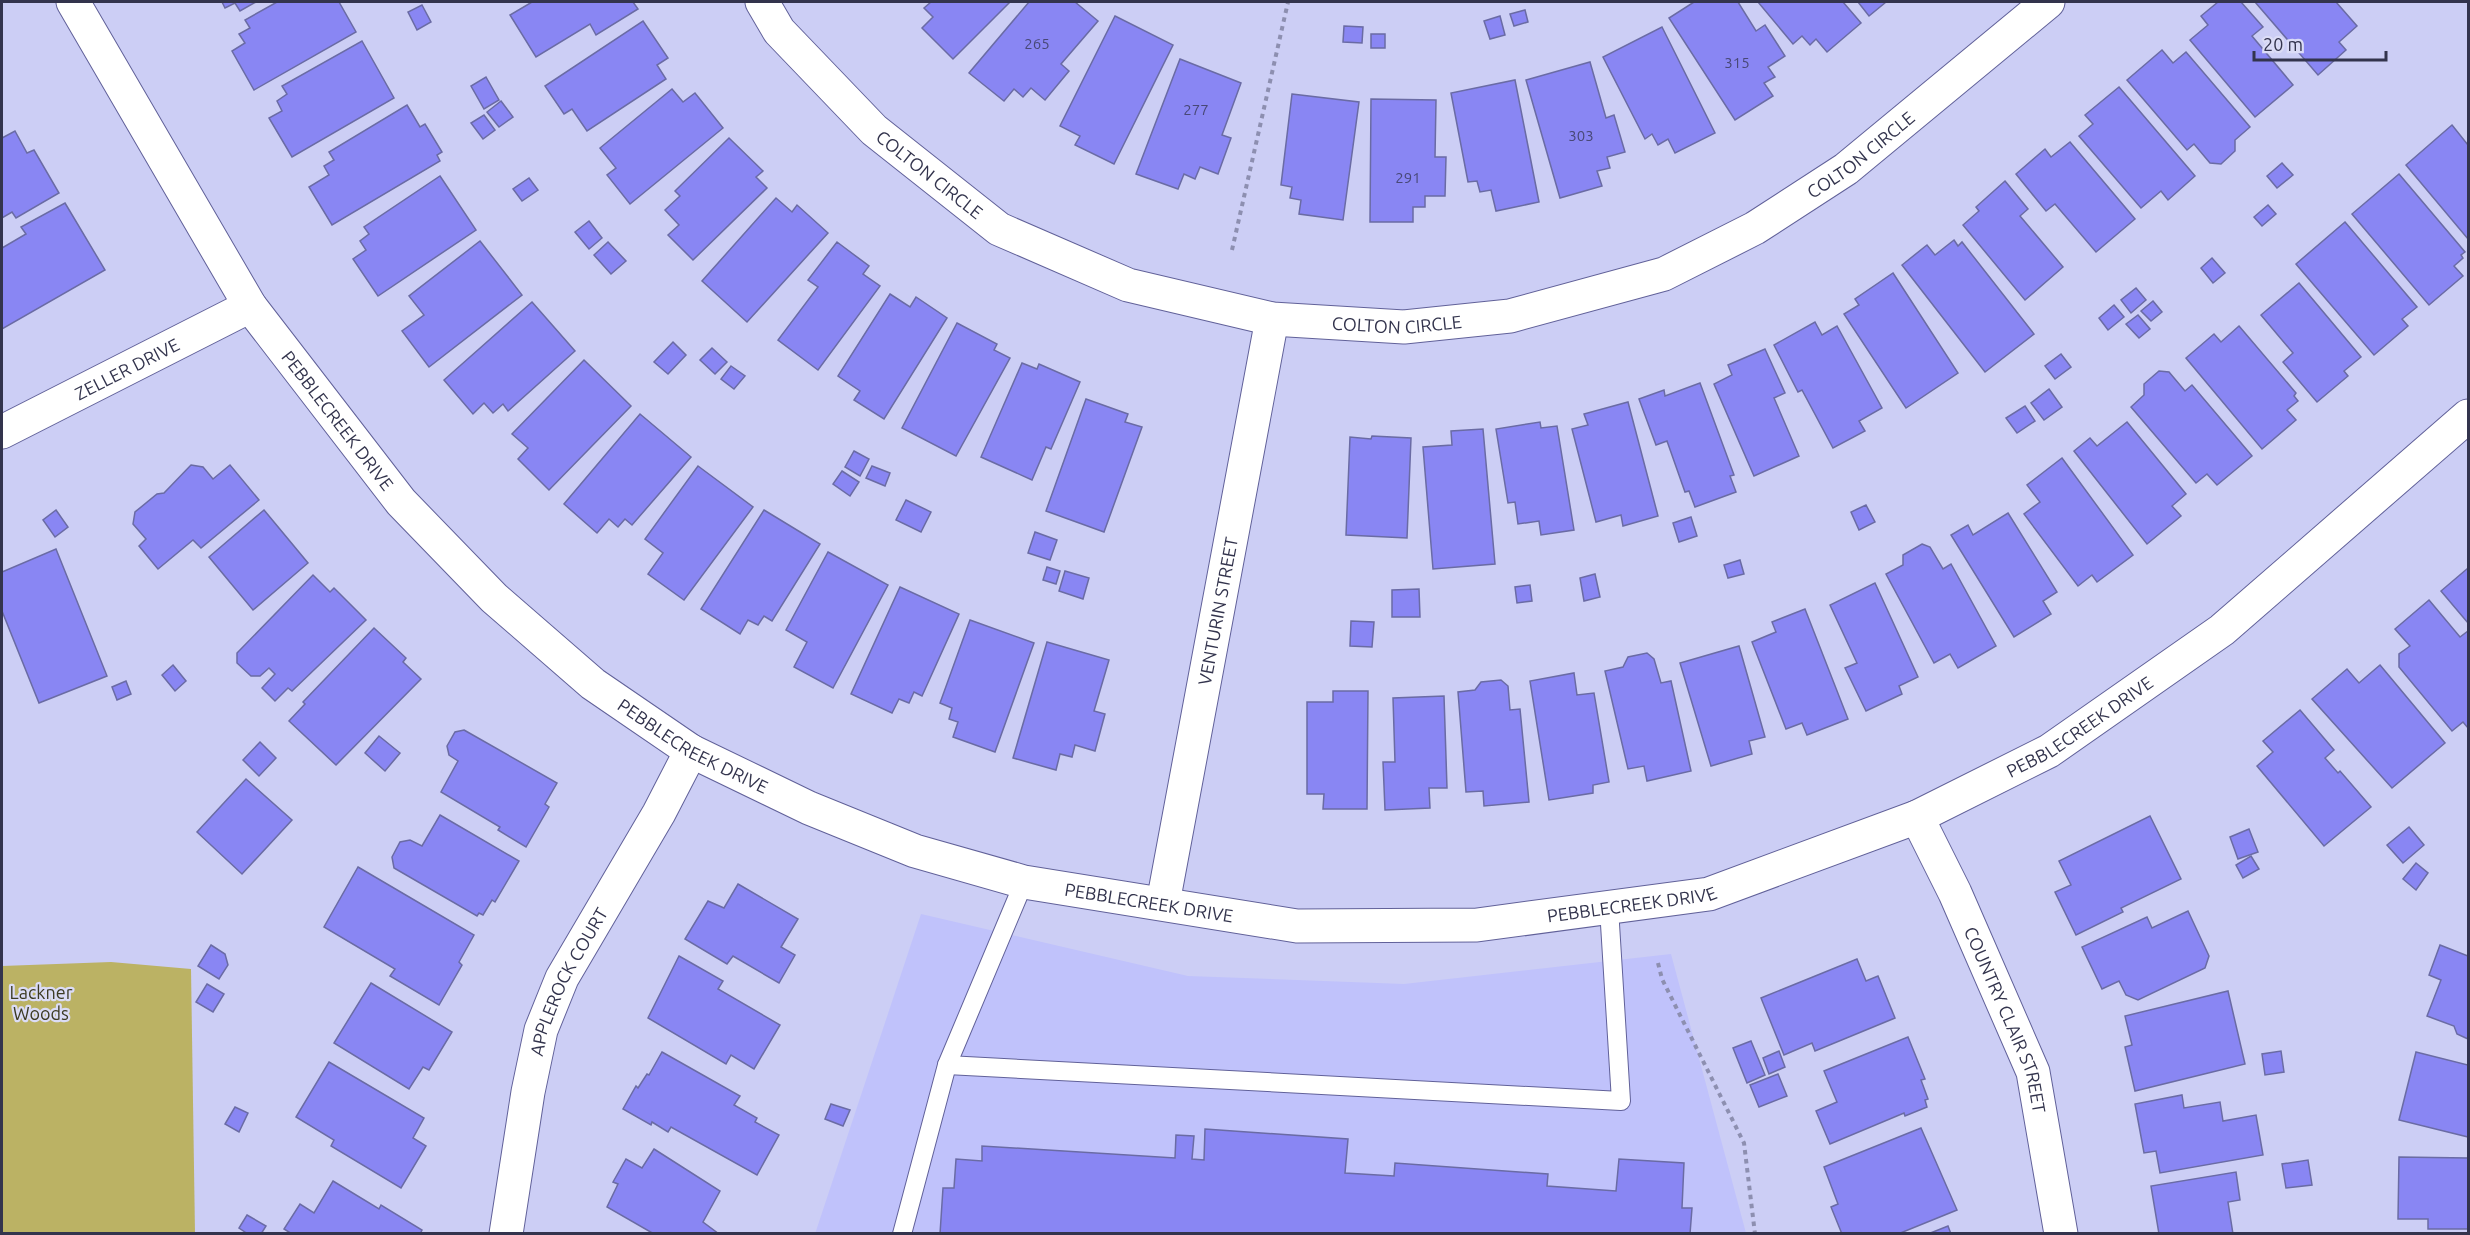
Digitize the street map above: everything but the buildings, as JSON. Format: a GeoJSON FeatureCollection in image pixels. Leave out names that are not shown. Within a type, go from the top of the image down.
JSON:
{"type":"FeatureCollection","features":[{"type":"Feature","properties":{"kind":"street","name":"PEBBLECREEK DRIVE"},"geometry":{"type":"LineString","coordinates":[[73,2],[250,306],[401,502],[494,598],[593,684],[691,751],[809,808],[915,851],[1024,882],[1297,926],[1477,925],[1709,894],[1917,817],[2049,751],[2222,630],[2469,417]]}},
{"type":"Feature","properties":{"kind":"street","name":"COLTON CIRCLE"},"geometry":{"type":"LineString","coordinates":[[762,2],[778,31],[874,130],[999,229],[1128,285],[1272,319],[1404,327],[1510,316],[1664,274],[1755,228],[1846,170],[2048,2]]}},
{"type":"Feature","properties":{"kind":"street","name":"ZELLER DRIVE"},"geometry":{"type":"LineString","coordinates":[[2,432],[250,306]]}},
{"type":"Feature","properties":{"kind":"street","name":"VENTURIN STREET"},"geometry":{"type":"LineString","coordinates":[[1163,903],[1272,319]]}},
{"type":"Feature","properties":{"kind":"street","name":"APPLEROCK COURT"},"geometry":{"type":"LineString","coordinates":[[506,1233],[528,1092],[541,1030],[562,978],[659,813],[691,751]]}},
{"type":"Feature","properties":{"kind":"street","name":"COUNTRY CLAIR STREET"},"geometry":{"type":"LineString","coordinates":[[1917,817],[1955,893],[2033,1072],[2061,1233]]}},
{"type":"Feature","properties":{"kind":"lane"},"geometry":{"type":"LineString","coordinates":[[902,1233],[947,1065],[1024,882]]}},
{"type":"Feature","properties":{"kind":"lane"},"geometry":{"type":"LineString","coordinates":[[947,1065],[1621,1101],[1609,908]]}},
{"type":"Feature","properties":{"kind":"path"},"geometry":{"type":"LineString","coordinates":[[1232,250],[1288,2]]}},
{"type":"Feature","properties":{"kind":"path"},"geometry":{"type":"LineString","coordinates":[[1658,963],[1662,980],[1744,1143],[1755,1233]]}},
{"type":"Feature","properties":{"kind":"shaded area"},"geometry":{"type":"Polygon","coordinates":[[[921,914],[1188,976],[1404,984],[1671,954],[1746,1233],[815,1234],[921,914]]]}},
{"type":"Feature","properties":{"kind":"green space","name":"Lackner Woods"},"geometry":{"type":"Polygon","coordinates":[[[111,962],[191,969],[195,1233],[2,1233],[2,966],[111,962]]]}}]}
